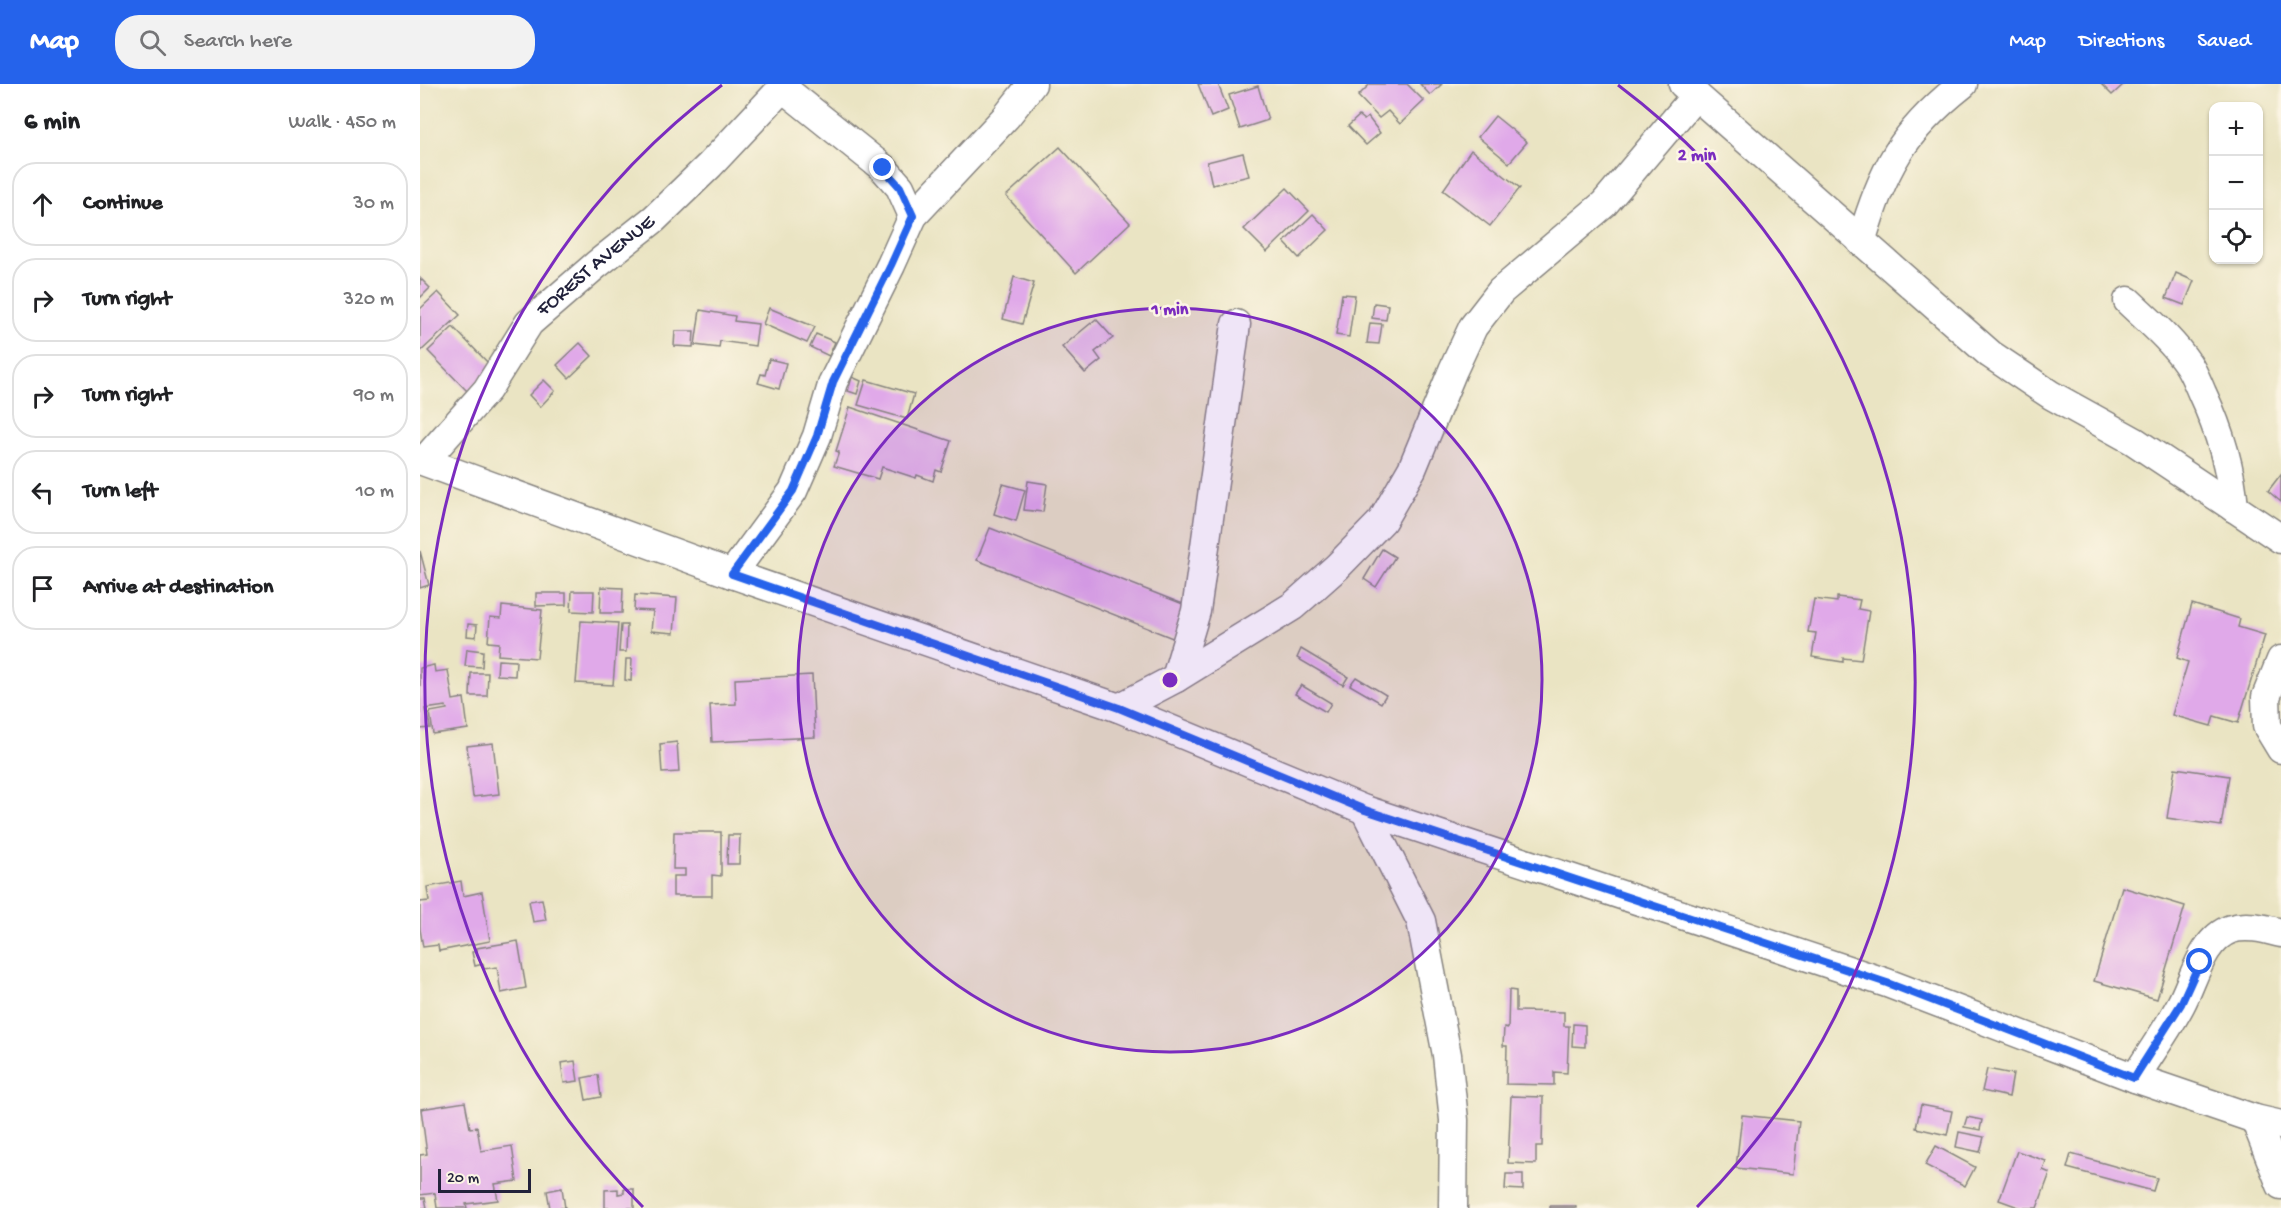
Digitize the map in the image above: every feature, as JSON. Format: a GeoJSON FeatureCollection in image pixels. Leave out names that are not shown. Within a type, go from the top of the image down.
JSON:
{"type":"FeatureCollection","features":[{"type":"Feature","properties":{"kind":"street"},"geometry":{"type":"LineString","coordinates":[[732,574],[793,491],[817,436],[833,382],[913,216],[1006,117],[1032,84]]}},
{"type":"Feature","properties":{"kind":"street"},"geometry":{"type":"LineString","coordinates":[[1862,242],[1881,182],[1895,153],[1926,114],[1963,84]]}},
{"type":"Feature","properties":{"kind":"street"},"geometry":{"type":"LineString","coordinates":[[785,86],[883,168],[900,187],[913,216]]}},
{"type":"Feature","properties":{"kind":"street","name":"FOREST AVENUE"},"geometry":{"type":"LineString","coordinates":[[422,461],[487,390],[529,323],[654,219],[710,165],[785,86]]}},
{"type":"Feature","properties":{"kind":"street"},"geometry":{"type":"LineString","coordinates":[[1119,708],[1176,678],[1293,606],[1337,567],[1382,520],[1412,469],[1473,327],[1501,291],[1604,204],[1689,89],[1990,354],[2051,395],[2134,441],[2281,539]]}},
{"type":"Feature","properties":{"kind":"street"},"geometry":{"type":"LineString","coordinates":[[2128,301],[2159,329],[2189,366],[2210,409],[2225,448],[2232,478],[2234,508]]}},
{"type":"Feature","properties":{"kind":"street"},"geometry":{"type":"LineString","coordinates":[[1176,678],[1196,611],[1236,324]]}},
{"type":"Feature","properties":{"kind":"street"},"geometry":{"type":"LineString","coordinates":[[422,461],[732,574],[1119,708],[1365,810],[1887,983],[2134,1078],[2268,1122],[2281,1185]]}},
{"type":"Feature","properties":{"kind":"street"},"geometry":{"type":"LineString","coordinates":[[2281,660],[2266,697],[2267,726],[2281,749]]}},
{"type":"Feature","properties":{"kind":"street"},"geometry":{"type":"LineString","coordinates":[[1365,810],[1421,921],[1447,1055],[1454,1120],[1454,1208]]}},
{"type":"Feature","properties":{"kind":"street"},"geometry":{"type":"LineString","coordinates":[[2134,1078],[2181,1004],[2200,962],[2215,939],[2230,930],[2247,927],[2281,933]]}},
{"type":"Feature","properties":{"kind":"building"},"geometry":{"type":"Polygon","coordinates":[[[1198,84],[1218,84],[1228,110],[1211,117],[1198,84]]]}},
{"type":"Feature","properties":{"kind":"building"},"geometry":{"type":"Polygon","coordinates":[[[1370,84],[1407,84],[1424,101],[1400,124],[1388,111],[1379,118],[1358,96],[1370,84]]]}},
{"type":"Feature","properties":{"kind":"building"},"geometry":{"type":"Polygon","coordinates":[[[1420,84],[1442,84],[1430,95],[1420,84]]]}},
{"type":"Feature","properties":{"kind":"building"},"geometry":{"type":"Polygon","coordinates":[[[2101,84],[2124,84],[2112,95],[2101,84]]]}},
{"type":"Feature","properties":{"kind":"building"},"geometry":{"type":"Polygon","coordinates":[[[1258,86],[1268,120],[1240,129],[1229,95],[1258,86]]]}},
{"type":"Feature","properties":{"kind":"building"},"geometry":{"type":"Polygon","coordinates":[[[1359,116],[1364,120],[1368,117],[1380,133],[1366,145],[1348,126],[1359,116]]]}},
{"type":"Feature","properties":{"kind":"building"},"geometry":{"type":"Polygon","coordinates":[[[1495,116],[1527,142],[1509,163],[1478,137],[1495,116]]]}},
{"type":"Feature","properties":{"kind":"building"},"geometry":{"type":"Polygon","coordinates":[[[1060,147],[1130,223],[1076,273],[1006,196],[1060,147]]]}},
{"type":"Feature","properties":{"kind":"building"},"geometry":{"type":"Polygon","coordinates":[[[1471,150],[1520,188],[1490,226],[1443,190],[1471,150]]]}},
{"type":"Feature","properties":{"kind":"building"},"geometry":{"type":"Polygon","coordinates":[[[1243,153],[1249,176],[1212,185],[1207,162],[1243,153]]]}},
{"type":"Feature","properties":{"kind":"building"},"geometry":{"type":"Polygon","coordinates":[[[1287,188],[1309,211],[1267,252],[1244,229],[1287,188]]]}},
{"type":"Feature","properties":{"kind":"building"},"geometry":{"type":"Polygon","coordinates":[[[1313,214],[1328,230],[1299,258],[1284,242],[1313,214]]]}},
{"type":"Feature","properties":{"kind":"building"},"geometry":{"type":"Polygon","coordinates":[[[2176,273],[2194,281],[2184,305],[2166,298],[2176,273]]]}},
{"type":"Feature","properties":{"kind":"building"},"geometry":{"type":"Polygon","coordinates":[[[1014,277],[1034,283],[1022,324],[1003,319],[1014,277]]]}},
{"type":"Feature","properties":{"kind":"building"},"geometry":{"type":"Polygon","coordinates":[[[420,278],[430,288],[420,298],[420,278]]]}},
{"type":"Feature","properties":{"kind":"building"},"geometry":{"type":"Polygon","coordinates":[[[438,292],[460,315],[420,352],[420,309],[438,292]]]}},
{"type":"Feature","properties":{"kind":"building"},"geometry":{"type":"Polygon","coordinates":[[[1342,294],[1355,295],[1349,337],[1336,335],[1342,294]]]}},
{"type":"Feature","properties":{"kind":"building"},"geometry":{"type":"Polygon","coordinates":[[[1374,303],[1388,305],[1386,320],[1372,318],[1374,303]]]}},
{"type":"Feature","properties":{"kind":"building"},"geometry":{"type":"Polygon","coordinates":[[[769,308],[815,327],[807,343],[763,324],[769,308]]]}},
{"type":"Feature","properties":{"kind":"building"},"geometry":{"type":"Polygon","coordinates":[[[700,310],[735,316],[734,321],[758,324],[755,346],[720,341],[719,348],[695,345],[700,310]]]}},
{"type":"Feature","properties":{"kind":"building"},"geometry":{"type":"Polygon","coordinates":[[[1096,319],[1113,338],[1095,352],[1101,360],[1085,373],[1062,347],[1096,319]]]}},
{"type":"Feature","properties":{"kind":"building"},"geometry":{"type":"Polygon","coordinates":[[[1370,323],[1382,324],[1379,344],[1367,343],[1370,323]]]}},
{"type":"Feature","properties":{"kind":"building"},"geometry":{"type":"Polygon","coordinates":[[[453,327],[493,368],[468,392],[428,351],[453,327]]]}},
{"type":"Feature","properties":{"kind":"building"},"geometry":{"type":"Polygon","coordinates":[[[675,331],[694,331],[693,347],[674,346],[675,331]]]}},
{"type":"Feature","properties":{"kind":"building"},"geometry":{"type":"Polygon","coordinates":[[[816,334],[835,342],[829,356],[810,347],[816,334]]]}},
{"type":"Feature","properties":{"kind":"building"},"geometry":{"type":"Polygon","coordinates":[[[580,343],[592,356],[569,378],[557,365],[580,343]]]}},
{"type":"Feature","properties":{"kind":"building"},"geometry":{"type":"Polygon","coordinates":[[[769,359],[786,363],[779,389],[758,383],[761,374],[765,375],[769,359]]]}},
{"type":"Feature","properties":{"kind":"building"},"geometry":{"type":"Polygon","coordinates":[[[852,377],[861,381],[857,394],[848,391],[852,377]]]}},
{"type":"Feature","properties":{"kind":"building"},"geometry":{"type":"Polygon","coordinates":[[[544,380],[555,391],[540,407],[529,395],[544,380]]]}},
{"type":"Feature","properties":{"kind":"building"},"geometry":{"type":"Polygon","coordinates":[[[866,380],[914,394],[907,419],[858,405],[866,380]]]}},
{"type":"Feature","properties":{"kind":"building"},"geometry":{"type":"Polygon","coordinates":[[[850,407],[951,441],[941,472],[936,470],[933,481],[882,467],[878,479],[834,466],[839,452],[836,451],[850,407]]]}},
{"type":"Feature","properties":{"kind":"building"},"geometry":{"type":"Polygon","coordinates":[[[2281,474],[2281,502],[2268,491],[2281,474]]]}},
{"type":"Feature","properties":{"kind":"building"},"geometry":{"type":"Polygon","coordinates":[[[1028,481],[1047,484],[1043,512],[1024,510],[1028,481]]]}},
{"type":"Feature","properties":{"kind":"building"},"geometry":{"type":"Polygon","coordinates":[[[1003,484],[1025,490],[1016,521],[994,514],[1003,484]]]}},
{"type":"Feature","properties":{"kind":"building"},"geometry":{"type":"Polygon","coordinates":[[[990,528],[1188,606],[1175,639],[977,560],[990,528]]]}},
{"type":"Feature","properties":{"kind":"building"},"geometry":{"type":"Polygon","coordinates":[[[1382,549],[1395,557],[1376,587],[1364,579],[1382,549]]]}},
{"type":"Feature","properties":{"kind":"building"},"geometry":{"type":"Polygon","coordinates":[[[420,551],[429,585],[420,588],[420,551]]]}},
{"type":"Feature","properties":{"kind":"building"},"geometry":{"type":"Polygon","coordinates":[[[601,587],[623,588],[622,613],[600,613],[601,587]]]}},
{"type":"Feature","properties":{"kind":"building"},"geometry":{"type":"Polygon","coordinates":[[[572,591],[594,591],[593,612],[571,611],[572,591]]]}},
{"type":"Feature","properties":{"kind":"building"},"geometry":{"type":"Polygon","coordinates":[[[536,593],[566,593],[566,605],[536,606],[536,593]]]}},
{"type":"Feature","properties":{"kind":"building"},"geometry":{"type":"Polygon","coordinates":[[[635,595],[677,598],[674,633],[651,631],[653,611],[634,610],[635,595]]]}},
{"type":"Feature","properties":{"kind":"building"},"geometry":{"type":"Polygon","coordinates":[[[1837,597],[1860,600],[1858,609],[1869,611],[1861,660],[1843,658],[1843,662],[1812,657],[1816,633],[1808,632],[1814,599],[1837,602],[1837,597]]]}},
{"type":"Feature","properties":{"kind":"building"},"geometry":{"type":"Polygon","coordinates":[[[2192,604],[2240,619],[2238,627],[2265,635],[2238,723],[2214,716],[2211,726],[2172,715],[2188,662],[2177,658],[2192,604]]]}},
{"type":"Feature","properties":{"kind":"building"},"geometry":{"type":"Polygon","coordinates":[[[502,606],[542,610],[537,658],[498,655],[499,643],[488,642],[490,617],[501,618],[502,606]]]}},
{"type":"Feature","properties":{"kind":"building"},"geometry":{"type":"Polygon","coordinates":[[[581,621],[618,623],[613,685],[576,683],[581,621]]]}},
{"type":"Feature","properties":{"kind":"building"},"geometry":{"type":"Polygon","coordinates":[[[468,624],[477,625],[476,637],[467,636],[468,624]]]}},
{"type":"Feature","properties":{"kind":"building"},"geometry":{"type":"Polygon","coordinates":[[[621,625],[627,625],[626,652],[619,652],[621,625]]]}},
{"type":"Feature","properties":{"kind":"building"},"geometry":{"type":"Polygon","coordinates":[[[467,649],[483,651],[482,667],[465,666],[467,649]]]}},
{"type":"Feature","properties":{"kind":"building"},"geometry":{"type":"Polygon","coordinates":[[[1301,649],[1348,677],[1343,685],[1297,658],[1301,649]]]}},
{"type":"Feature","properties":{"kind":"building"},"geometry":{"type":"Polygon","coordinates":[[[626,659],[632,659],[631,681],[625,680],[626,659]]]}},
{"type":"Feature","properties":{"kind":"building"},"geometry":{"type":"Polygon","coordinates":[[[498,660],[516,661],[515,676],[497,675],[498,660]]]}},
{"type":"Feature","properties":{"kind":"building"},"geometry":{"type":"Polygon","coordinates":[[[434,665],[435,672],[448,670],[453,700],[464,698],[468,729],[433,734],[430,712],[447,709],[446,706],[425,709],[430,728],[420,729],[420,668],[434,665]]]}},
{"type":"Feature","properties":{"kind":"building"},"geometry":{"type":"Polygon","coordinates":[[[471,673],[488,673],[487,696],[470,696],[471,673]]]}},
{"type":"Feature","properties":{"kind":"building"},"geometry":{"type":"Polygon","coordinates":[[[812,675],[815,737],[712,742],[710,705],[736,704],[735,679],[812,675]]]}},
{"type":"Feature","properties":{"kind":"building"},"geometry":{"type":"Polygon","coordinates":[[[1356,677],[1386,695],[1381,703],[1350,685],[1356,677]]]}},
{"type":"Feature","properties":{"kind":"building"},"geometry":{"type":"Polygon","coordinates":[[[1301,685],[1331,703],[1326,712],[1295,694],[1301,685]]]}},
{"type":"Feature","properties":{"kind":"building"},"geometry":{"type":"Polygon","coordinates":[[[677,742],[679,772],[662,773],[660,744],[677,742]]]}},
{"type":"Feature","properties":{"kind":"building"},"geometry":{"type":"Polygon","coordinates":[[[493,743],[499,794],[473,797],[467,746],[493,743]]]}},
{"type":"Feature","properties":{"kind":"building"},"geometry":{"type":"Polygon","coordinates":[[[2175,768],[2229,776],[2221,826],[2167,818],[2175,768]]]}},
{"type":"Feature","properties":{"kind":"building"},"geometry":{"type":"Polygon","coordinates":[[[674,832],[721,832],[721,876],[712,875],[712,896],[673,896],[673,876],[685,876],[685,869],[673,869],[674,832]]]}},
{"type":"Feature","properties":{"kind":"building"},"geometry":{"type":"Polygon","coordinates":[[[728,835],[740,835],[739,864],[727,864],[728,835]]]}},
{"type":"Feature","properties":{"kind":"building"},"geometry":{"type":"Polygon","coordinates":[[[461,881],[463,896],[482,892],[490,941],[439,951],[438,945],[423,947],[420,902],[429,901],[427,887],[461,881]]]}},
{"type":"Feature","properties":{"kind":"building"},"geometry":{"type":"Polygon","coordinates":[[[2122,887],[2185,906],[2157,999],[2094,981],[2122,887]]]}},
{"type":"Feature","properties":{"kind":"building"},"geometry":{"type":"Polygon","coordinates":[[[542,899],[546,920],[533,922],[529,901],[542,899]]]}},
{"type":"Feature","properties":{"kind":"building"},"geometry":{"type":"Polygon","coordinates":[[[518,941],[526,988],[501,993],[497,967],[484,969],[483,964],[475,966],[472,952],[477,951],[477,948],[518,941]]]}},
{"type":"Feature","properties":{"kind":"building"},"geometry":{"type":"Polygon","coordinates":[[[1509,990],[1516,991],[1516,1011],[1564,1012],[1564,1026],[1569,1026],[1567,1073],[1554,1072],[1554,1085],[1506,1084],[1507,1046],[1503,1046],[1504,1027],[1508,1028],[1509,990]]]}},
{"type":"Feature","properties":{"kind":"building"},"geometry":{"type":"Polygon","coordinates":[[[1573,1024],[1585,1025],[1585,1047],[1572,1046],[1573,1024]]]}},
{"type":"Feature","properties":{"kind":"building"},"geometry":{"type":"Polygon","coordinates":[[[575,1061],[578,1081],[564,1083],[561,1063],[575,1061]]]}},
{"type":"Feature","properties":{"kind":"building"},"geometry":{"type":"Polygon","coordinates":[[[1987,1069],[2013,1074],[2009,1097],[1982,1091],[1987,1069]]]}},
{"type":"Feature","properties":{"kind":"building"},"geometry":{"type":"Polygon","coordinates":[[[598,1075],[601,1097],[586,1100],[582,1078],[598,1075]]]}},
{"type":"Feature","properties":{"kind":"building"},"geometry":{"type":"Polygon","coordinates":[[[1511,1096],[1543,1097],[1542,1146],[1536,1146],[1536,1164],[1508,1163],[1511,1096]]]}},
{"type":"Feature","properties":{"kind":"building"},"geometry":{"type":"Polygon","coordinates":[[[465,1102],[470,1128],[477,1127],[481,1151],[512,1146],[517,1181],[495,1184],[498,1200],[466,1204],[467,1208],[437,1208],[435,1193],[420,1195],[420,1155],[427,1154],[421,1109],[465,1102]]]}},
{"type":"Feature","properties":{"kind":"building"},"geometry":{"type":"Polygon","coordinates":[[[1921,1105],[1952,1111],[1947,1135],[1916,1128],[1921,1105]]]}},
{"type":"Feature","properties":{"kind":"building"},"geometry":{"type":"Polygon","coordinates":[[[1742,1115],[1799,1121],[1793,1174],[1736,1168],[1742,1115]]]}},
{"type":"Feature","properties":{"kind":"building"},"geometry":{"type":"Polygon","coordinates":[[[1967,1117],[1982,1120],[1980,1130],[1964,1127],[1967,1117]]]}},
{"type":"Feature","properties":{"kind":"building"},"geometry":{"type":"Polygon","coordinates":[[[1959,1132],[1984,1137],[1980,1152],[1956,1147],[1959,1132]]]}},
{"type":"Feature","properties":{"kind":"building"},"geometry":{"type":"Polygon","coordinates":[[[1936,1146],[1975,1167],[1965,1186],[1925,1165],[1936,1146]]]}},
{"type":"Feature","properties":{"kind":"building"},"geometry":{"type":"Polygon","coordinates":[[[2017,1151],[2046,1161],[2043,1170],[2050,1173],[2037,1208],[2021,1208],[1999,1200],[2017,1151]]]}},
{"type":"Feature","properties":{"kind":"building"},"geometry":{"type":"Polygon","coordinates":[[[2071,1154],[2157,1178],[2153,1191],[2067,1168],[2071,1154]]]}},
{"type":"Feature","properties":{"kind":"building"},"geometry":{"type":"Polygon","coordinates":[[[1506,1174],[1523,1174],[1523,1190],[1505,1189],[1506,1174]]]}},
{"type":"Feature","properties":{"kind":"building"},"geometry":{"type":"Polygon","coordinates":[[[562,1188],[565,1208],[550,1208],[547,1191],[562,1188]]]}},
{"type":"Feature","properties":{"kind":"building"},"geometry":{"type":"Polygon","coordinates":[[[618,1189],[618,1194],[624,1193],[624,1189],[634,1189],[634,1208],[605,1208],[605,1190],[618,1189]]]}},
{"type":"Feature","properties":{"kind":"building"},"geometry":{"type":"Polygon","coordinates":[[[420,1198],[425,1198],[427,1208],[420,1208],[420,1198]]]}},
{"type":"Feature","properties":{"kind":"building"},"geometry":{"type":"Polygon","coordinates":[[[1550,1206],[1576,1206],[1576,1208],[1550,1208],[1550,1206]]]}},
{"type":"Feature","properties":{"kind":"route"},"geometry":{"type":"LineString","coordinates":[[883,168],[900,187],[913,216],[833,382],[817,436],[793,491],[732,574],[1119,708],[1365,810],[1887,983],[2134,1078],[2181,1004],[2200,962]]}}]}
